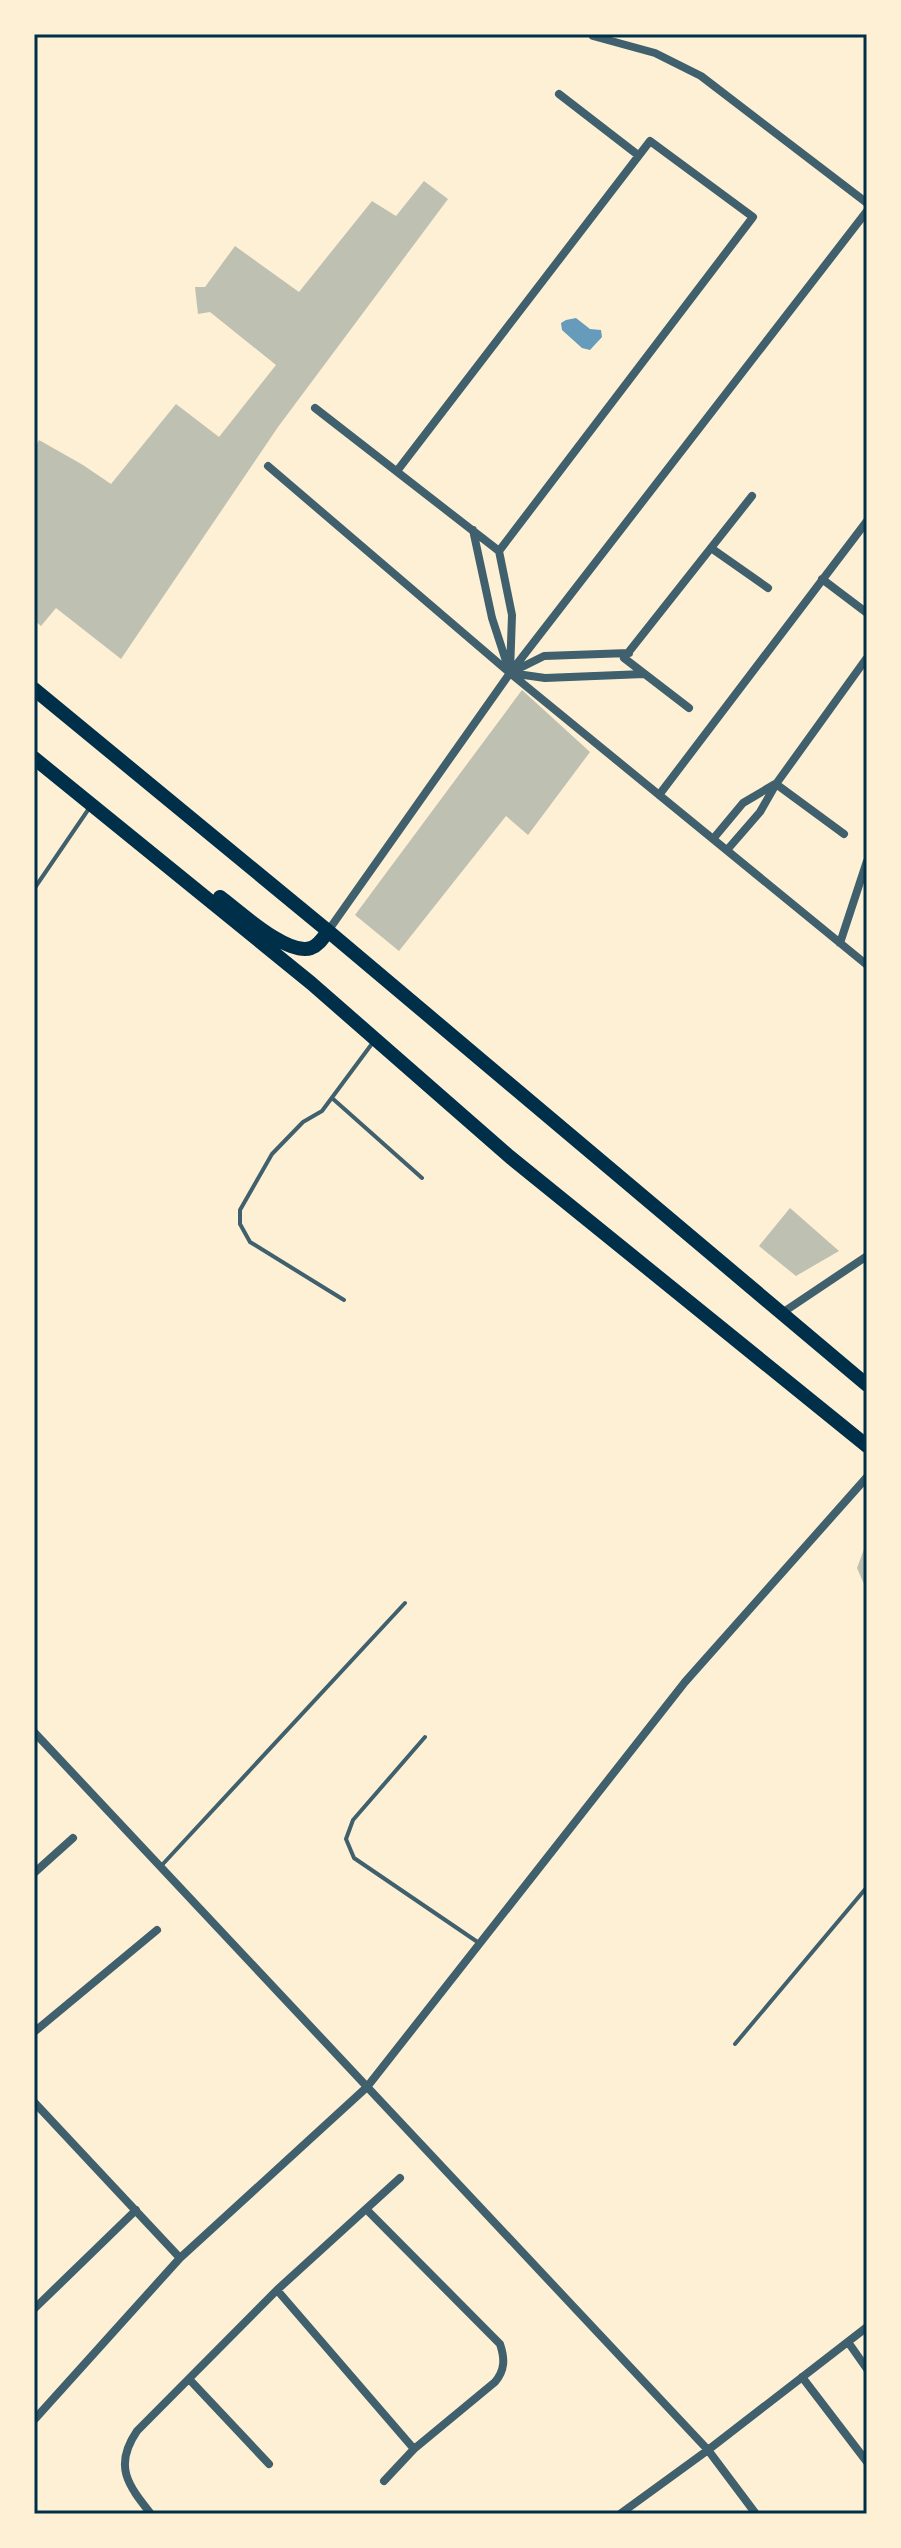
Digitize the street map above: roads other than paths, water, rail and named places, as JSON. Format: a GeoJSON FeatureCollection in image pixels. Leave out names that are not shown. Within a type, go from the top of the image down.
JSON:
{"type":"FeatureCollection","features":[{"type":"Feature","properties":{"kind":"main road"},"geometry":{"type":"LineString","coordinates":[[34,689],[328,931],[867,1385]]}},
{"type":"Feature","properties":{"kind":"main road"},"geometry":{"type":"LineString","coordinates":[[34,758],[311,983],[510,1157],[867,1446]]}},
{"type":"Feature","properties":{"kind":"main road"},"geometry":{"type":"LineString","coordinates":[[161,862],[196,880],[286,945],[306,950],[312,948],[328,931]]}},
{"type":"Feature","properties":{"kind":"street"},"geometry":{"type":"LineString","coordinates":[[593,36],[655,53],[701,76],[867,203]]}},
{"type":"Feature","properties":{"kind":"street"},"geometry":{"type":"LineString","coordinates":[[559,94],[638,155]]}},
{"type":"Feature","properties":{"kind":"street"},"geometry":{"type":"LineString","coordinates":[[397,471],[650,141],[753,217],[499,551]]}},
{"type":"Feature","properties":{"kind":"street"},"geometry":{"type":"LineString","coordinates":[[328,931],[510,673],[867,211]]}},
{"type":"Feature","properties":{"kind":"street"},"geometry":{"type":"LineString","coordinates":[[315,408],[499,551],[512,615],[510,673]]}},
{"type":"Feature","properties":{"kind":"street"},"geometry":{"type":"LineString","coordinates":[[268,466],[510,673],[867,965]]}},
{"type":"Feature","properties":{"kind":"street"},"geometry":{"type":"LineString","coordinates":[[689,708],[624,658],[752,496]]}},
{"type":"Feature","properties":{"kind":"street"},"geometry":{"type":"LineString","coordinates":[[659,795],[867,521]]}},
{"type":"Feature","properties":{"kind":"street"},"geometry":{"type":"LineString","coordinates":[[473,530],[492,618],[510,673]]}},
{"type":"Feature","properties":{"kind":"street"},"geometry":{"type":"LineString","coordinates":[[711,548],[768,588]]}},
{"type":"Feature","properties":{"kind":"street"},"geometry":{"type":"LineString","coordinates":[[822,579],[867,613]]}},
{"type":"Feature","properties":{"kind":"street"},"geometry":{"type":"LineString","coordinates":[[510,673],[544,656],[629,653]]}},
{"type":"Feature","properties":{"kind":"street"},"geometry":{"type":"LineString","coordinates":[[727,850],[760,812],[776,784],[866,659]]}},
{"type":"Feature","properties":{"kind":"street"},"geometry":{"type":"LineString","coordinates":[[510,673],[545,678],[644,674]]}},
{"type":"Feature","properties":{"kind":"street"},"geometry":{"type":"LineString","coordinates":[[713,839],[743,803],[776,784]]}},
{"type":"Feature","properties":{"kind":"street"},"geometry":{"type":"LineString","coordinates":[[776,784],[844,834]]}},
{"type":"Feature","properties":{"kind":"street"},"geometry":{"type":"LineString","coordinates":[[840,943],[867,861]]}},
{"type":"Feature","properties":{"kind":"street"},"geometry":{"type":"LineString","coordinates":[[782,1313],[867,1256]]}},
{"type":"Feature","properties":{"kind":"street"},"geometry":{"type":"LineString","coordinates":[[34,2420],[180,2258],[367,2087],[685,1682],[867,1477]]}},
{"type":"Feature","properties":{"kind":"street"},"geometry":{"type":"LineString","coordinates":[[34,1732],[708,2450],[756,2514]]}},
{"type":"Feature","properties":{"kind":"street"},"geometry":{"type":"LineString","coordinates":[[34,1873],[73,1838]]}},
{"type":"Feature","properties":{"kind":"street"},"geometry":{"type":"LineString","coordinates":[[34,2032],[157,1930]]}},
{"type":"Feature","properties":{"kind":"street"},"geometry":{"type":"LineString","coordinates":[[34,2102],[180,2258]]}},
{"type":"Feature","properties":{"kind":"street"},"geometry":{"type":"LineString","coordinates":[[151,2514],[128,2482],[124,2463],[128,2444],[137,2431],[277,2290],[400,2178]]}},
{"type":"Feature","properties":{"kind":"street"},"geometry":{"type":"LineString","coordinates":[[34,2309],[136,2210]]}},
{"type":"Feature","properties":{"kind":"street"},"geometry":{"type":"LineString","coordinates":[[367,2210],[500,2344],[503,2355],[501,2374],[495,2382],[414,2449],[384,2481]]}},
{"type":"Feature","properties":{"kind":"street"},"geometry":{"type":"LineString","coordinates":[[277,2290],[414,2449]]}},
{"type":"Feature","properties":{"kind":"street"},"geometry":{"type":"LineString","coordinates":[[620,2514],[867,2327]]}},
{"type":"Feature","properties":{"kind":"street"},"geometry":{"type":"LineString","coordinates":[[848,2342],[867,2369]]}},
{"type":"Feature","properties":{"kind":"street"},"geometry":{"type":"LineString","coordinates":[[802,2377],[867,2462]]}},
{"type":"Feature","properties":{"kind":"street"},"geometry":{"type":"LineString","coordinates":[[189,2379],[269,2464]]}},
{"type":"Feature","properties":{"kind":"lane"},"geometry":{"type":"LineString","coordinates":[[34,889],[91,805]]}},
{"type":"Feature","properties":{"kind":"lane"},"geometry":{"type":"LineString","coordinates":[[344,1300],[250,1242],[240,1224],[240,1210],[272,1154],[303,1122],[322,1111],[376,1039]]}},
{"type":"Feature","properties":{"kind":"lane"},"geometry":{"type":"LineString","coordinates":[[332,1098],[422,1178]]}},
{"type":"Feature","properties":{"kind":"lane"},"geometry":{"type":"LineString","coordinates":[[160,1867],[405,1603]]}},
{"type":"Feature","properties":{"kind":"lane"},"geometry":{"type":"LineString","coordinates":[[425,1737],[353,1820],[346,1839],[354,1858],[479,1943]]}},
{"type":"Feature","properties":{"kind":"lane"},"geometry":{"type":"LineString","coordinates":[[735,2044],[867,1887]]}},
{"type":"Feature","properties":{"kind":"water"},"geometry":{"type":"Polygon","coordinates":[[[576,318],[590,329],[601,330],[602,337],[590,350],[582,348],[562,330],[561,323],[576,318]]]}}]}
